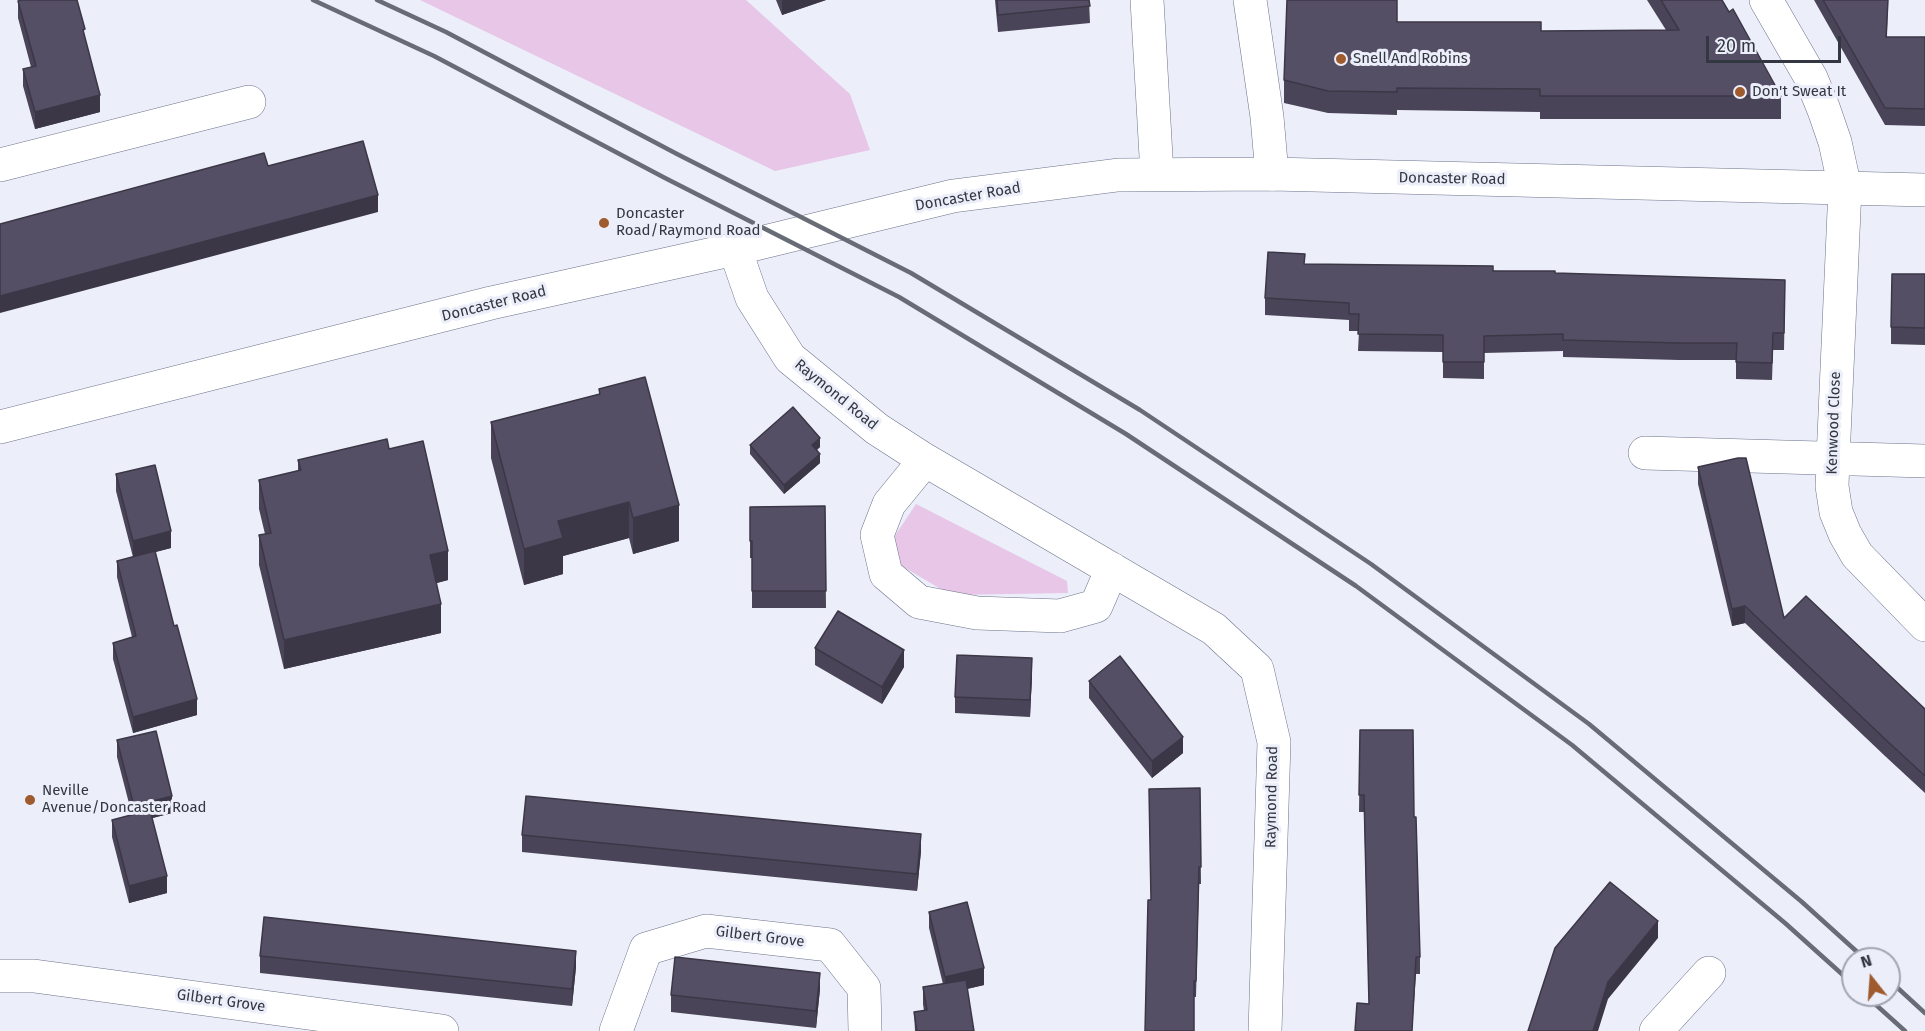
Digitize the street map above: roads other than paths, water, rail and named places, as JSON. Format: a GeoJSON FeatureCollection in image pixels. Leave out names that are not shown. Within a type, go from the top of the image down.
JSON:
{"type":"FeatureCollection","features":[{"type":"Feature","properties":{"kind":"main road"},"geometry":{"type":"LineString","coordinates":[[1147,0],[1157,174]]}},
{"type":"Feature","properties":{"kind":"main road"},"geometry":{"type":"LineString","coordinates":[[1250,0],[1267,117],[1272,174]]}},
{"type":"Feature","properties":{"kind":"main road","name":"Kenwood Close"},"geometry":{"type":"LineString","coordinates":[[1766,0],[1811,78],[1835,142],[1845,188],[1832,486],[1836,512],[1857,555],[1925,625]]}},
{"type":"Feature","properties":{"kind":"main road"},"geometry":{"type":"LineString","coordinates":[[0,165],[249,102]]}},
{"type":"Feature","properties":{"kind":"main road","name":"Doncaster Road"},"geometry":{"type":"LineString","coordinates":[[0,427],[491,303],[735,249],[953,196],[1118,176],[1157,174],[1272,174],[1925,190]]}},
{"type":"Feature","properties":{"kind":"main road","name":"Raymond Road"},"geometry":{"type":"LineString","coordinates":[[735,249],[752,298],[790,357],[877,429],[925,460],[1214,630],[1257,669],[1274,742],[1265,1031]]}},
{"type":"Feature","properties":{"kind":"main road"},"geometry":{"type":"LineString","coordinates":[[1645,453],[1925,461]]}},
{"type":"Feature","properties":{"kind":"main road"},"geometry":{"type":"LineString","coordinates":[[925,460],[888,504],[877,535],[886,574],[919,602],[977,614],[1060,616],[1096,606],[1112,569]]}},
{"type":"Feature","properties":{"kind":"main road","name":"Gilbert Grove"},"geometry":{"type":"LineString","coordinates":[[616,1031],[646,949],[706,931],[830,945],[864,988],[865,1031]]}},
{"type":"Feature","properties":{"kind":"main road"},"geometry":{"type":"LineString","coordinates":[[1656,1031],[1709,973]]}},
{"type":"Feature","properties":{"kind":"main road","name":"Gilbert Grove"},"geometry":{"type":"LineString","coordinates":[[0,976],[34,976],[442,1031]]}},
{"type":"Feature","properties":{"kind":"railway"},"geometry":{"type":"LineString","coordinates":[[313,0],[434,56],[665,178],[899,297],[1126,434],[1356,586],[1572,745],[1785,923],[1841,973]]}},
{"type":"Feature","properties":{"kind":"railway"},"geometry":{"type":"LineString","coordinates":[[377,0],[446,32],[677,154],[911,273],[1140,410],[1371,564],[1589,724],[1802,902],[1852,947]]}},
{"type":"Feature","properties":{"kind":"railway"},"geometry":{"type":"LineString","coordinates":[[1901,991],[1925,1013]]}},
{"type":"Feature","properties":{"kind":"railway"},"geometry":{"type":"LineString","coordinates":[[1878,1007],[1905,1031]]}},
{"type":"Feature","properties":{"kind":"place","name":"Snell And Robins"},"geometry":{"type":"Point","coordinates":[1341,59]}},
{"type":"Feature","properties":{"kind":"place","name":"Don't Sweat It"},"geometry":{"type":"Point","coordinates":[1740,92]}},
{"type":"Feature","properties":{"kind":"place","name":"Doncaster Road/Raymond Road"},"geometry":{"type":"Point","coordinates":[604,223]}},
{"type":"Feature","properties":{"kind":"place","name":"Neville Avenue/Doncaster Road"},"geometry":{"type":"Point","coordinates":[30,800]}}]}
